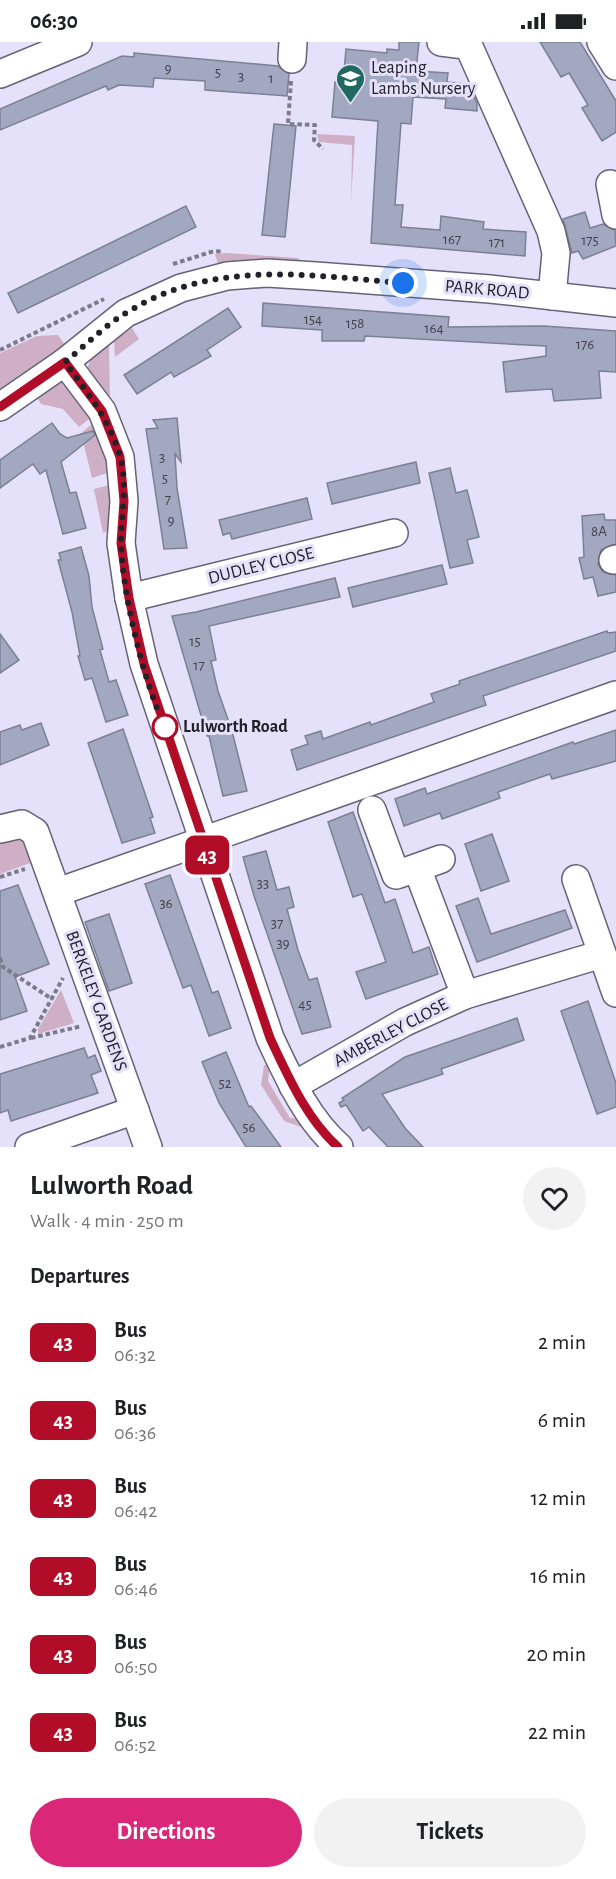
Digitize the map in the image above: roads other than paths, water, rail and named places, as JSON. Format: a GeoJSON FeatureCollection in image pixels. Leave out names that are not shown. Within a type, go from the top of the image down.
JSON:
{"type":"FeatureCollection","features":[{"type":"Feature","properties":{"kind":"street"},"geometry":{"type":"LineString","coordinates":[[441,42],[465,45],[470,50],[551,231],[556,253],[552,296]]}},
{"type":"Feature","properties":{"kind":"street"},"geometry":{"type":"LineString","coordinates":[[601,42],[616,66]]}},
{"type":"Feature","properties":{"kind":"street"},"geometry":{"type":"LineString","coordinates":[[0,75],[65,44]]}},
{"type":"Feature","properties":{"kind":"street"},"geometry":{"type":"LineString","coordinates":[[610,184],[616,215]]}},
{"type":"Feature","properties":{"kind":"street","name":"PARK ROAD"},"geometry":{"type":"LineString","coordinates":[[0,407],[65,362],[126,313],[181,288],[227,276],[267,273],[316,276],[616,303]]}},
{"type":"Feature","properties":{"kind":"street"},"geometry":{"type":"LineString","coordinates":[[65,362],[102,411],[120,457],[124,501],[121,543],[129,598],[144,664],[270,1038],[293,1086],[327,1136],[339,1147]]}},
{"type":"Feature","properties":{"kind":"street","name":"DUDLEY CLOSE"},"geometry":{"type":"LineString","coordinates":[[129,598],[394,533]]}},
{"type":"Feature","properties":{"kind":"street"},"geometry":{"type":"LineString","coordinates":[[58,892],[616,695]]}},
{"type":"Feature","properties":{"kind":"street"},"geometry":{"type":"LineString","coordinates":[[372,810],[410,870],[465,996]]}},
{"type":"Feature","properties":{"kind":"street","name":"BERKELEY GARDENS"},"geometry":{"type":"LineString","coordinates":[[0,829],[22,824],[35,832],[148,1147]]}},
{"type":"Feature","properties":{"kind":"street"},"geometry":{"type":"LineString","coordinates":[[576,879],[616,993]]}},
{"type":"Feature","properties":{"kind":"street","name":"AMBERLEY CLOSE"},"geometry":{"type":"LineString","coordinates":[[293,1086],[405,1022],[465,996],[602,954]]}},
{"type":"Feature","properties":{"kind":"street"},"geometry":{"type":"LineString","coordinates":[[29,1147],[135,1110]]}},
{"type":"Feature","properties":{"kind":"place","name":"Leaping Lambs Nursery"},"geometry":{"type":"Point","coordinates":[350,104]}},
{"type":"Feature","properties":{"kind":"place","name":"Lulworth Road"},"geometry":{"type":"Point","coordinates":[165,727]}}]}
